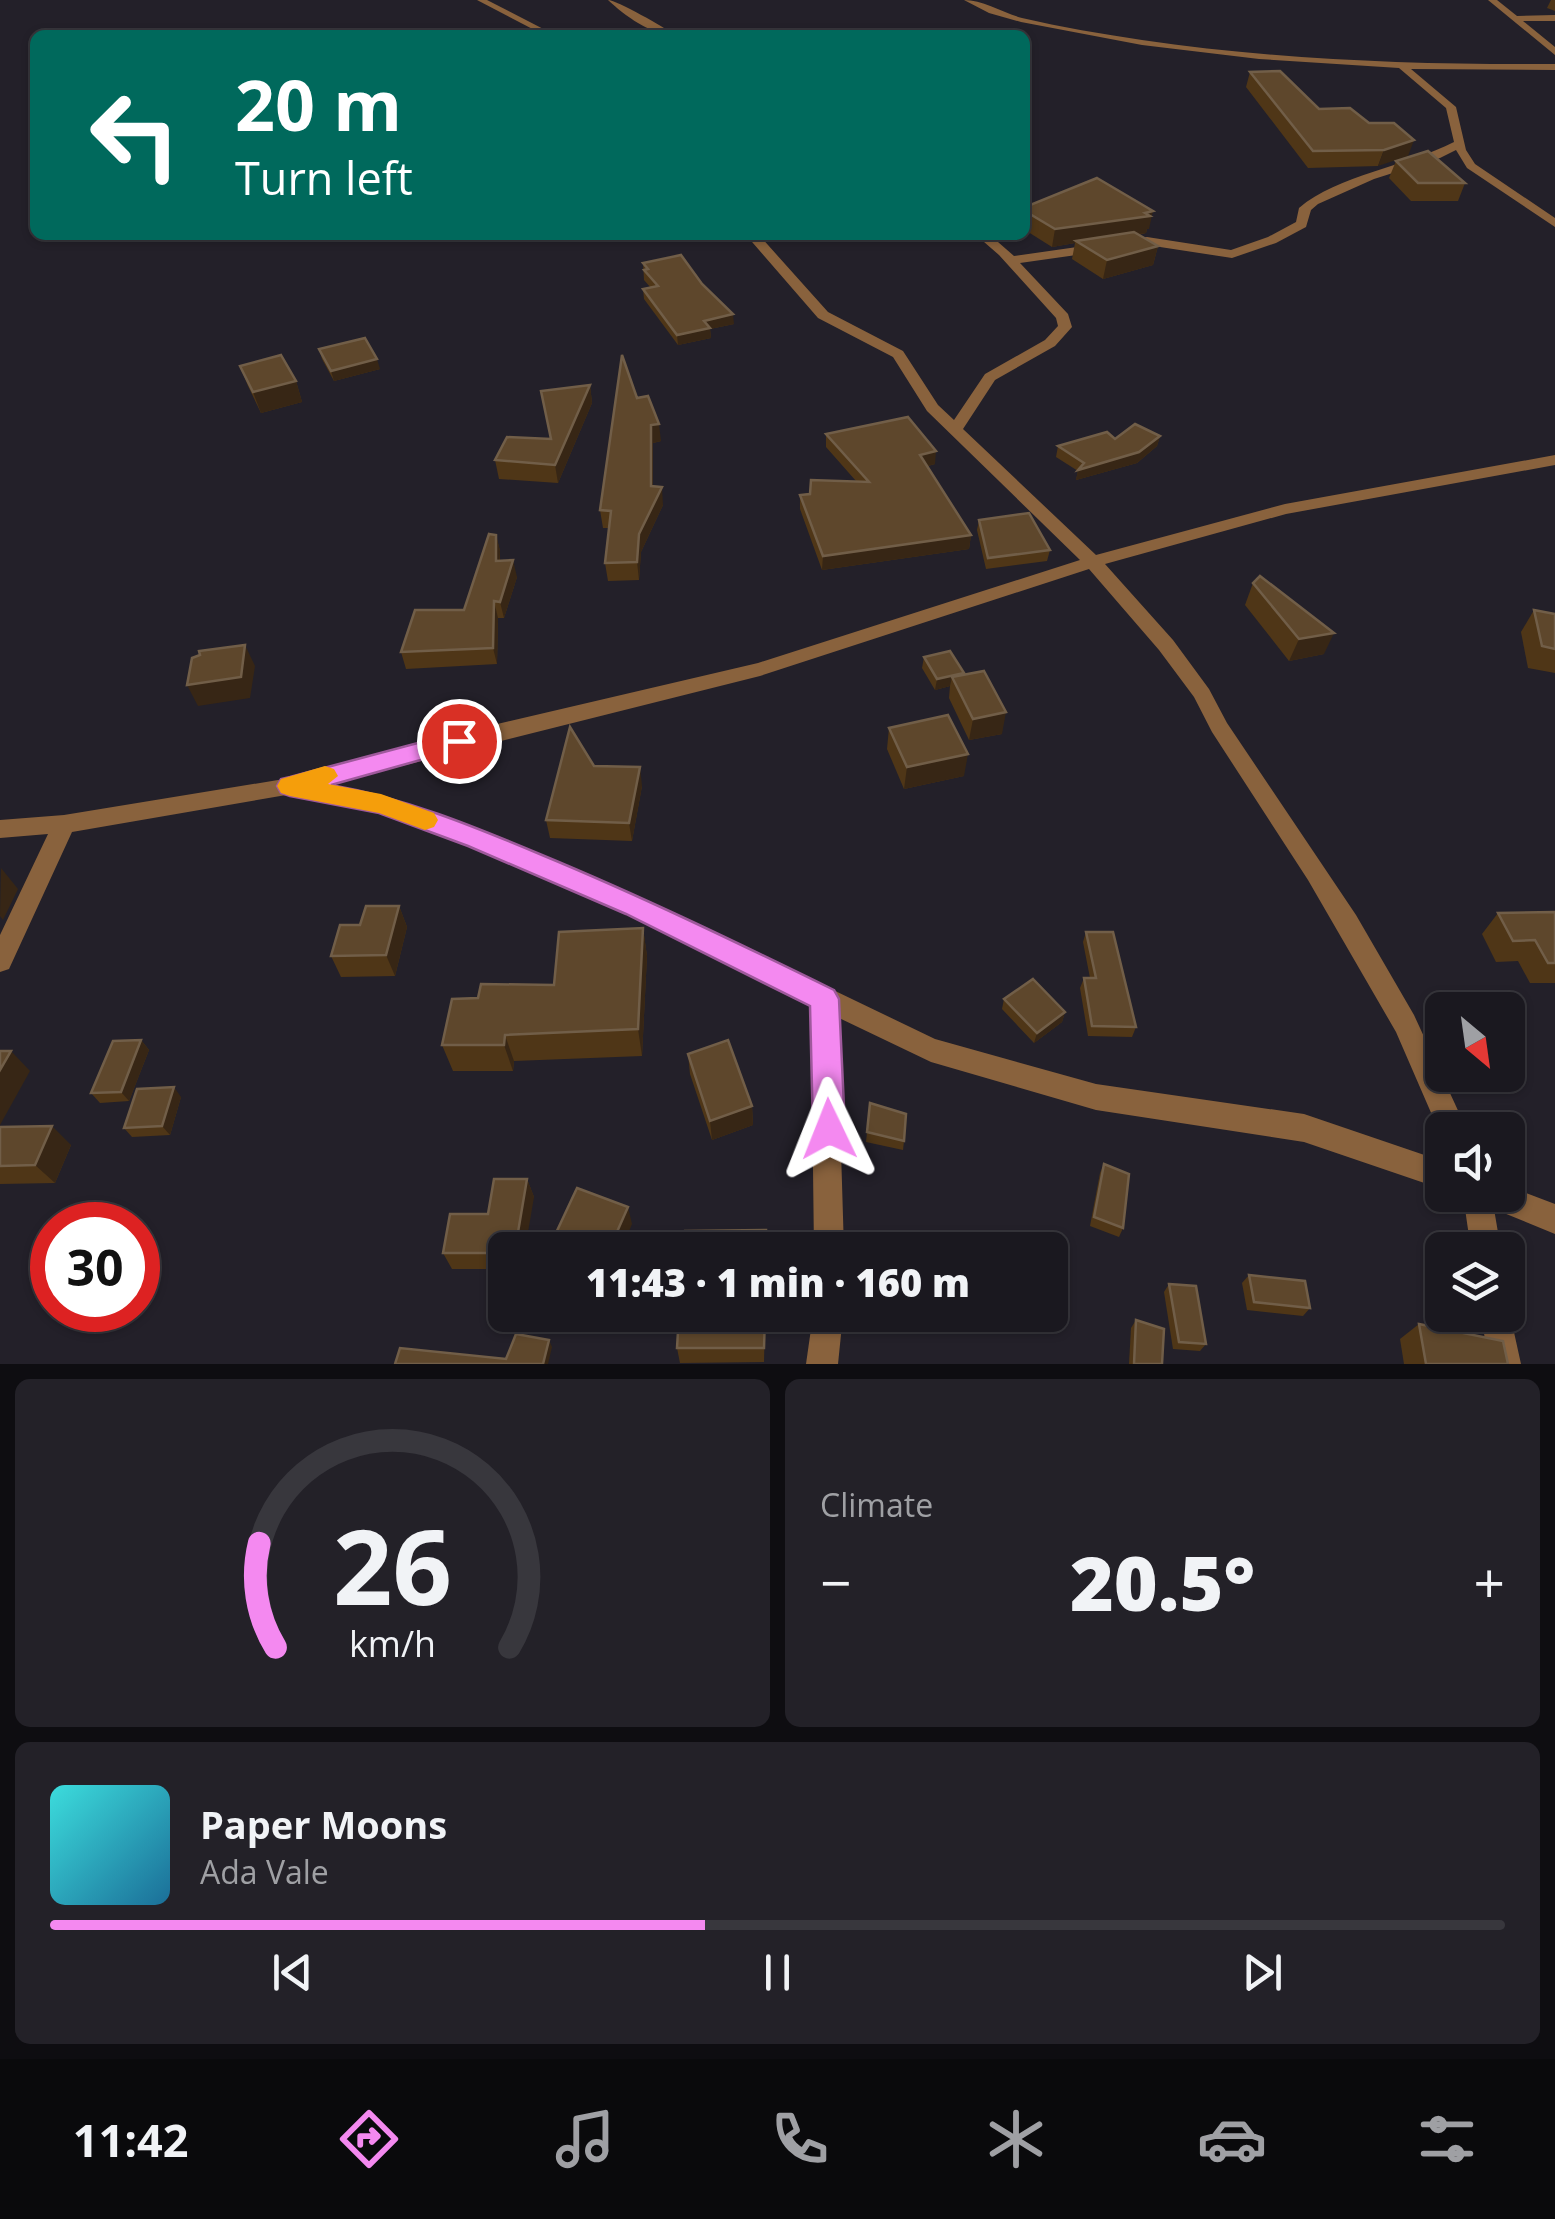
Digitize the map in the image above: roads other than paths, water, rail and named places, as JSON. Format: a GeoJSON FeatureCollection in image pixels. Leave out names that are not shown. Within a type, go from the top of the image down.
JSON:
{"type":"FeatureCollection","features":[{"type":"Feature","properties":{"kind":"street"},"geometry":{"type":"LineString","coordinates":[[480,0],[541,30]]}},
{"type":"Feature","properties":{"kind":"street"},"geometry":{"type":"LineString","coordinates":[[612,0],[629,14],[661,30]]}},
{"type":"Feature","properties":{"kind":"street"},"geometry":{"type":"LineString","coordinates":[[968,0],[1045,26],[1140,45],[1403,67],[1555,67]]}},
{"type":"Feature","properties":{"kind":"street"},"geometry":{"type":"LineString","coordinates":[[1492,0],[1555,52]]}},
{"type":"Feature","properties":{"kind":"street"},"geometry":{"type":"LineString","coordinates":[[1514,19],[1555,18]]}},
{"type":"Feature","properties":{"kind":"street"},"geometry":{"type":"LineString","coordinates":[[1403,67],[1451,107],[1471,166],[1555,223]]}},
{"type":"Feature","properties":{"kind":"street"},"geometry":{"type":"LineString","coordinates":[[1011,260],[1147,241],[1236,254],[1302,224],[1305,208],[1314,202],[1370,176],[1436,156],[1460,142]]}},
{"type":"Feature","properties":{"kind":"street"},"geometry":{"type":"LineString","coordinates":[[756,240],[823,316],[898,354],[924,400],[1093,562],[1187,672],[1219,728],[1359,938],[1401,1015],[1446,1112]]}},
{"type":"Feature","properties":{"kind":"street"},"geometry":{"type":"LineString","coordinates":[[956,428],[990,378],[1050,343],[1065,327],[1064,317],[988,240]]}},
{"type":"Feature","properties":{"kind":"street"},"geometry":{"type":"LineString","coordinates":[[0,829],[64,824],[290,786],[760,669],[1093,562],[1285,509],[1555,460]]}},
{"type":"Feature","properties":{"kind":"street"},"geometry":{"type":"LineString","coordinates":[[290,786],[381,804],[477,839],[636,906],[931,1050],[1096,1098],[1304,1128],[1425,1168]]}},
{"type":"Feature","properties":{"kind":"street"},"geometry":{"type":"LineString","coordinates":[[0,961],[64,824]]}},
{"type":"Feature","properties":{"kind":"street"},"geometry":{"type":"LineString","coordinates":[[824,999],[829,1232]]}},
{"type":"Feature","properties":{"kind":"street"},"geometry":{"type":"LineString","coordinates":[[1525,1207],[1555,1219]]}},
{"type":"Feature","properties":{"kind":"street"},"geometry":{"type":"LineString","coordinates":[[822,1364],[826,1332]]}},
{"type":"Feature","properties":{"kind":"street"},"geometry":{"type":"LineString","coordinates":[[1499,1332],[1504,1364]]}}]}
